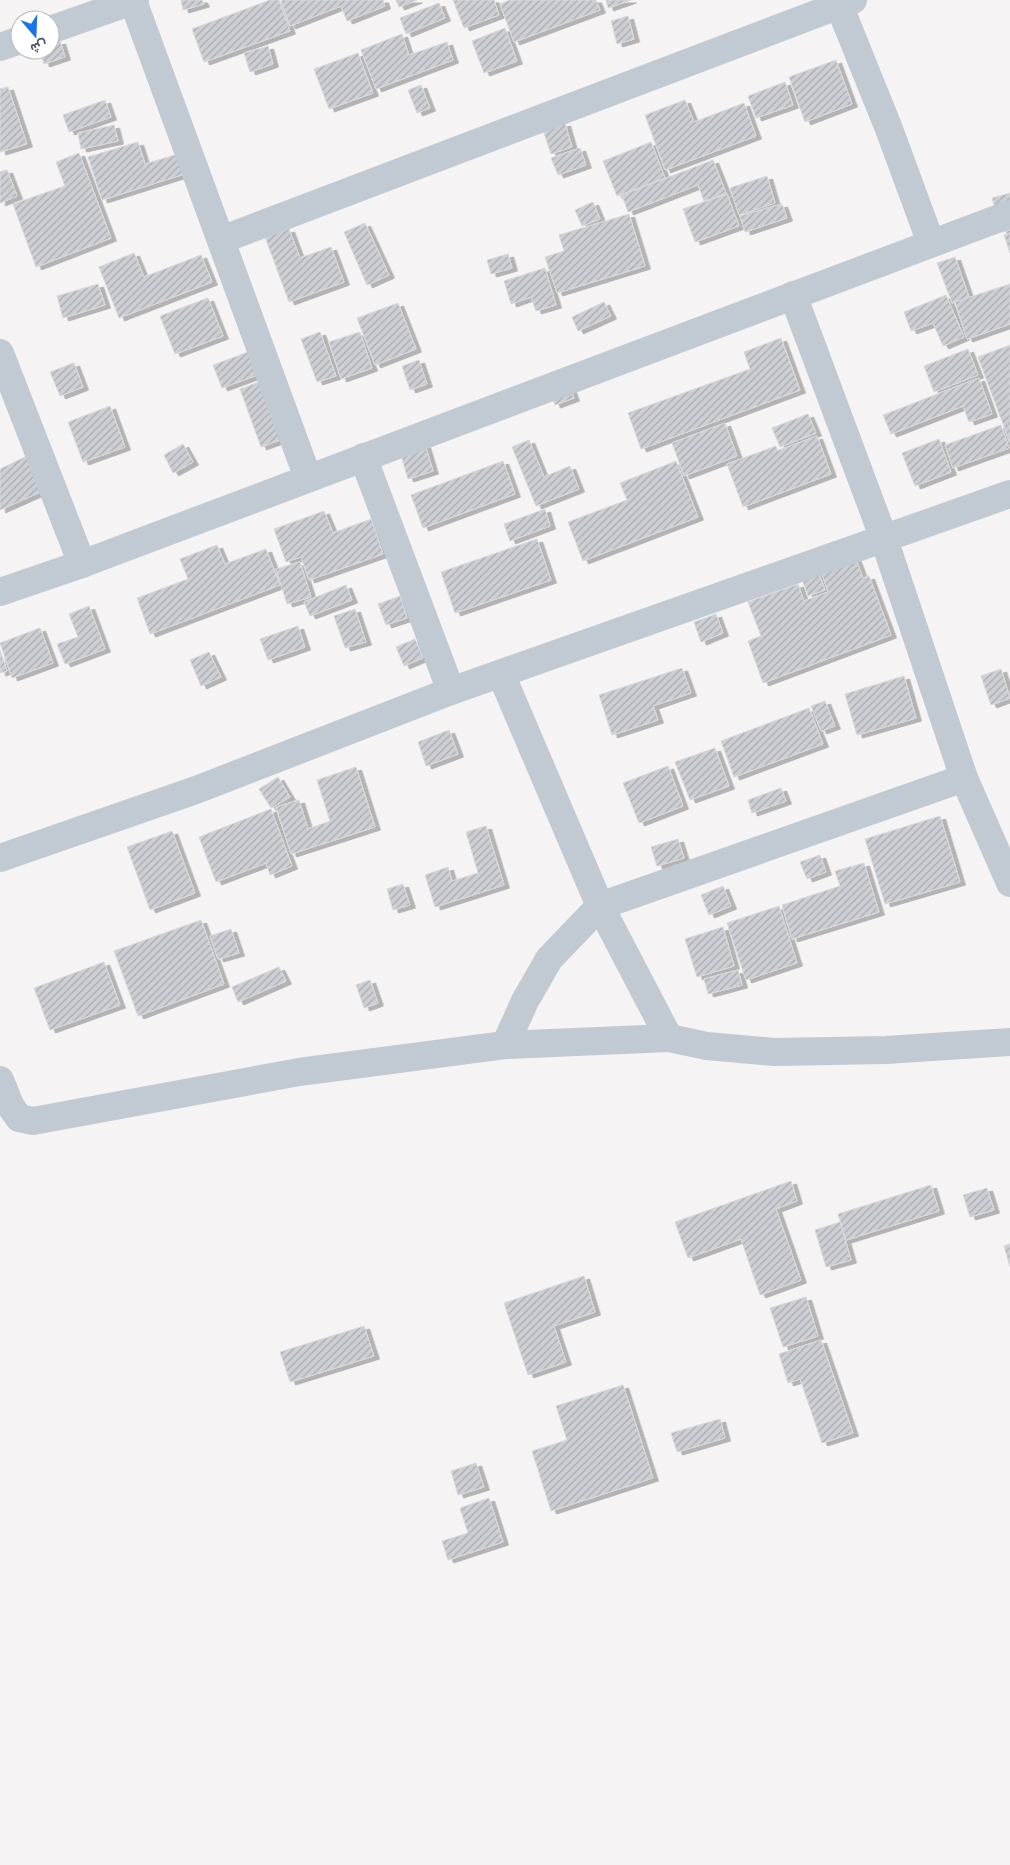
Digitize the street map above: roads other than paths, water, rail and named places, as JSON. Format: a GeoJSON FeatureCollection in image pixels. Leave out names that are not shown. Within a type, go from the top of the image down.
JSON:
{"type":"FeatureCollection","features":[{"type":"Feature","properties":{"kind":"street"},"geometry":{"type":"LineString","coordinates":[[60,26],[134,0],[308,478]]}},
{"type":"Feature","properties":{"kind":"street"},"geometry":{"type":"LineString","coordinates":[[220,240],[843,2],[931,243]]}},
{"type":"Feature","properties":{"kind":"street"},"geometry":{"type":"LineString","coordinates":[[0,592],[82,564],[1010,214]]}},
{"type":"Feature","properties":{"kind":"street"},"geometry":{"type":"LineString","coordinates":[[793,295],[884,539],[964,778],[1010,883]]}},
{"type":"Feature","properties":{"kind":"street"},"geometry":{"type":"LineString","coordinates":[[0,353],[82,564]]}},
{"type":"Feature","properties":{"kind":"street"},"geometry":{"type":"LineString","coordinates":[[363,457],[451,691]]}},
{"type":"Feature","properties":{"kind":"street"},"geometry":{"type":"LineString","coordinates":[[0,858],[196,790],[451,691],[1010,494]]}},
{"type":"Feature","properties":{"kind":"street"},"geometry":{"type":"LineString","coordinates":[[500,674],[600,906],[669,1038]]}},
{"type":"Feature","properties":{"kind":"street"},"geometry":{"type":"LineString","coordinates":[[505,1045],[525,1002],[549,959],[600,906],[964,778]]}},
{"type":"Feature","properties":{"kind":"street"},"geometry":{"type":"LineString","coordinates":[[0,1080],[10,1105],[19,1118],[33,1121],[299,1072],[505,1045],[669,1038],[707,1046],[774,1052],[886,1050],[1010,1042]]}}]}
